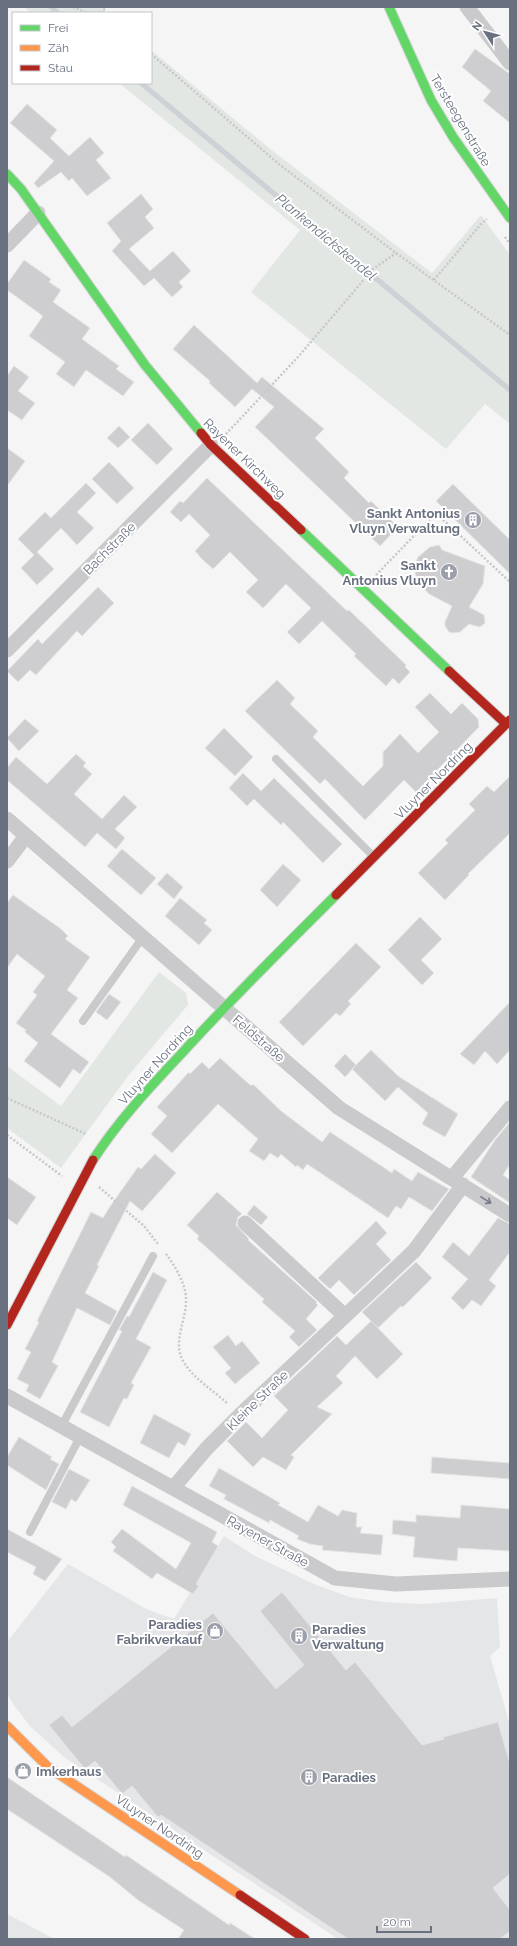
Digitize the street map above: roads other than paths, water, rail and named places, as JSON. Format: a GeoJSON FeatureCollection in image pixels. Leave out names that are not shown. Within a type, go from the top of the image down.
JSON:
{"type":"FeatureCollection","features":[{"type":"Feature","properties":{"kind":"street","name":"Tersteegenstraße"},"geometry":{"type":"LineString","coordinates":[[389,7],[431,100],[453,137],[500,206],[510,218]]}},
{"type":"Feature","properties":{"kind":"street"},"geometry":{"type":"LineString","coordinates":[[467,7],[510,63]]}},
{"type":"Feature","properties":{"kind":"street","name":"Rayener Kirchweg"},"geometry":{"type":"LineString","coordinates":[[7,174],[21,189],[144,366],[212,446],[508,722]]}},
{"type":"Feature","properties":{"kind":"street"},"geometry":{"type":"LineString","coordinates":[[7,245],[38,213]]}},
{"type":"Feature","properties":{"kind":"street","name":"Bachstraße"},"geometry":{"type":"LineString","coordinates":[[7,650],[212,446]]}},
{"type":"Feature","properties":{"kind":"street","name":"Vluyner Nordring"},"geometry":{"type":"LineString","coordinates":[[7,1326],[14,1305],[83,1175],[104,1143],[151,1086],[224,1007],[508,722]]}},
{"type":"Feature","properties":{"kind":"street","name":"Feldstraße"},"geometry":{"type":"LineString","coordinates":[[7,819],[339,1108],[458,1181],[510,1215]]}},
{"type":"Feature","properties":{"kind":"street"},"geometry":{"type":"LineString","coordinates":[[7,861],[26,836]]}},
{"type":"Feature","properties":{"kind":"street","name":"Kleine Straße"},"geometry":{"type":"LineString","coordinates":[[173,1488],[203,1453],[240,1415],[414,1251],[458,1181],[510,1108]]}},
{"type":"Feature","properties":{"kind":"street"},"geometry":{"type":"LineString","coordinates":[[245,1223],[345,1316]]}},
{"type":"Feature","properties":{"kind":"street","name":"Rayener Straße"},"geometry":{"type":"LineString","coordinates":[[7,1396],[335,1578],[396,1584],[472,1582],[510,1579]]}},
{"type":"Feature","properties":{"kind":"street","name":"Vluyner Nordring"},"geometry":{"type":"LineString","coordinates":[[7,1726],[48,1767],[305,1939]]}},
{"type":"Feature","properties":{"kind":"lane"},"geometry":{"type":"LineString","coordinates":[[276,759],[375,857]]}},
{"type":"Feature","properties":{"kind":"lane"},"geometry":{"type":"LineString","coordinates":[[83,1021],[143,937]]}},
{"type":"Feature","properties":{"kind":"lane"},"geometry":{"type":"LineString","coordinates":[[61,1427],[153,1256]]}},
{"type":"Feature","properties":{"kind":"lane"},"geometry":{"type":"LineString","coordinates":[[30,1532],[80,1437]]}},
{"type":"Feature","properties":{"kind":"waterway","name":"Plankendickskendel"},"geometry":{"type":"LineString","coordinates":[[51,7],[57,12]]}},
{"type":"Feature","properties":{"kind":"waterway","name":"Plankendickskendel"},"geometry":{"type":"LineString","coordinates":[[142,84],[510,390]]}},
{"type":"Feature","properties":{"kind":"place","name":"Sankt Antonius Vluyn Verwaltung"},"geometry":{"type":"Point","coordinates":[473,520]}},
{"type":"Feature","properties":{"kind":"place","name":"Sankt Antonius Vluyn"},"geometry":{"type":"Point","coordinates":[449,572]}},
{"type":"Feature","properties":{"kind":"place","name":"Paradies Fabrikverkauf"},"geometry":{"type":"Point","coordinates":[215,1631]}},
{"type":"Feature","properties":{"kind":"place","name":"Paradies Verwaltung"},"geometry":{"type":"Point","coordinates":[299,1636]}},
{"type":"Feature","properties":{"kind":"place","name":"Imkerhaus"},"geometry":{"type":"Point","coordinates":[23,1771]}},
{"type":"Feature","properties":{"kind":"place","name":"Paradies"},"geometry":{"type":"Point","coordinates":[309,1777]}}]}
